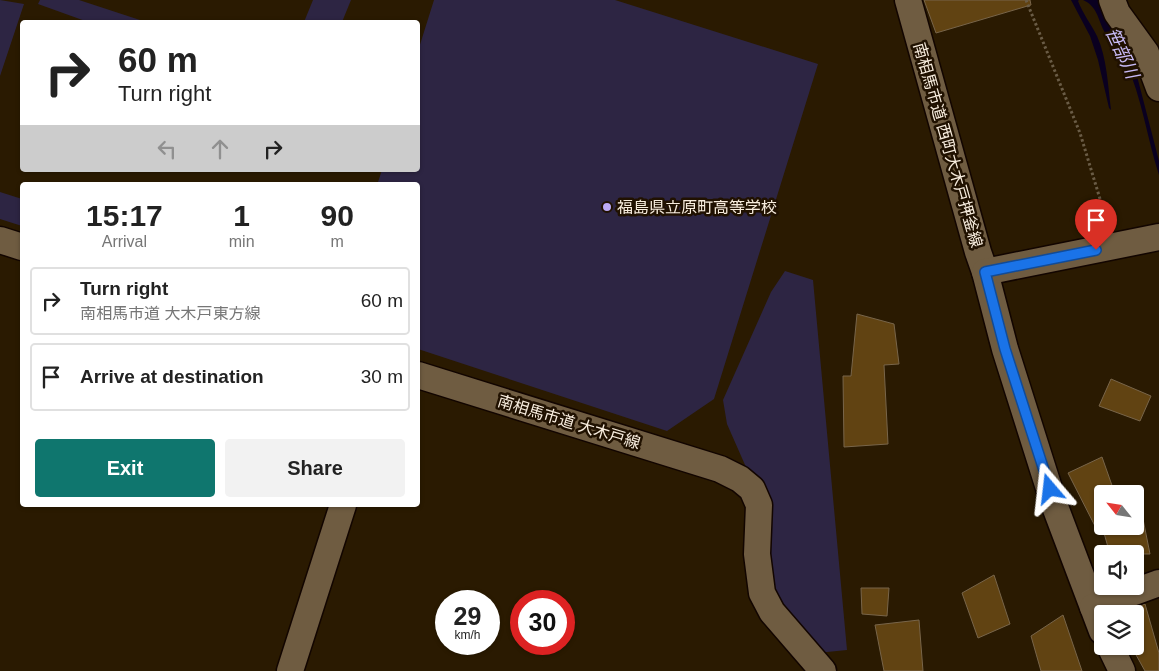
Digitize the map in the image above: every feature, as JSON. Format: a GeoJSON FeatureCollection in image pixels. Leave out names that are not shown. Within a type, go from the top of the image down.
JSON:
{"type":"FeatureCollection","features":[{"type":"Feature","properties":{"kind":"street","name":"南相馬市道 西町大木戸押釜線"},"geometry":{"type":"LineString","coordinates":[[908,0],[1005,349],[1054,504],[1093,607]]}},
{"type":"Feature","properties":{"kind":"street"},"geometry":{"type":"LineString","coordinates":[[1112,0],[1117,12],[1146,53],[1159,88]]}},
{"type":"Feature","properties":{"kind":"street"},"geometry":{"type":"LineString","coordinates":[[985,272],[1159,236]]}},
{"type":"Feature","properties":{"kind":"street"},"geometry":{"type":"LineString","coordinates":[[0,240],[20,246]]}},
{"type":"Feature","properties":{"kind":"street","name":"南相馬市道 大木戸線"},"geometry":{"type":"LineString","coordinates":[[420,377],[720,469],[740,479],[752,490],[759,504],[758,564],[762,593],[772,612],[823,671]]}},
{"type":"Feature","properties":{"kind":"street"},"geometry":{"type":"LineString","coordinates":[[290,671],[342,507]]}},
{"type":"Feature","properties":{"kind":"street"},"geometry":{"type":"LineString","coordinates":[[1093,607],[1159,583]]}},
{"type":"Feature","properties":{"kind":"street"},"geometry":{"type":"LineString","coordinates":[[1114,655],[1122,671]]}},
{"type":"Feature","properties":{"kind":"path"},"geometry":{"type":"LineString","coordinates":[[1026,0],[1080,133],[1118,245]]}},
{"type":"Feature","properties":{"kind":"shaded area"},"geometry":{"type":"Polygon","coordinates":[[[0,0],[24,4],[0,76],[0,0]]]}},
{"type":"Feature","properties":{"kind":"shaded area"},"geometry":{"type":"Polygon","coordinates":[[[40,0],[79,0],[140,20],[82,20],[38,4],[40,0]]]}},
{"type":"Feature","properties":{"kind":"shaded area"},"geometry":{"type":"Polygon","coordinates":[[[313,0],[351,0],[343,20],[305,20],[313,0]]]}},
{"type":"Feature","properties":{"kind":"shaded area","name":"福島県立原町高等学校"},"geometry":{"type":"Polygon","coordinates":[[[434,0],[615,0],[818,64],[714,399],[667,431],[420,350],[420,182],[378,182],[381,172],[420,172],[420,45],[434,0]]]}},
{"type":"Feature","properties":{"kind":"shaded area"},"geometry":{"type":"Polygon","coordinates":[[[0,192],[20,198],[20,225],[0,219],[0,192]]]}},
{"type":"Feature","properties":{"kind":"shaded area"},"geometry":{"type":"Polygon","coordinates":[[[785,271],[813,280],[847,650],[817,653],[777,610],[764,508],[727,424],[723,400],[771,292],[785,271]]]}},
{"type":"Feature","properties":{"kind":"water"},"geometry":{"type":"Polygon","coordinates":[[[1071,0],[1079,0],[1080,6],[1097,36],[1107,72],[1111,110],[1090,36],[1071,0]]]}},
{"type":"Feature","properties":{"kind":"water","name":"笹部川"},"geometry":{"type":"Polygon","coordinates":[[[1083,0],[1100,0],[1137,76],[1159,161],[1159,175],[1132,76],[1126,63],[1104,31],[1094,9],[1083,0]]]}},
{"type":"Feature","properties":{"kind":"building"},"geometry":{"type":"Polygon","coordinates":[[[924,0],[1030,0],[1031,5],[936,33],[924,0]]]}},
{"type":"Feature","properties":{"kind":"building"},"geometry":{"type":"Polygon","coordinates":[[[857,314],[894,324],[899,364],[884,365],[888,444],[844,447],[843,376],[851,376],[857,314]]]}},
{"type":"Feature","properties":{"kind":"building"},"geometry":{"type":"Polygon","coordinates":[[[1111,379],[1151,396],[1140,421],[1099,406],[1111,379]]]}},
{"type":"Feature","properties":{"kind":"building"},"geometry":{"type":"Polygon","coordinates":[[[1102,457],[1112,485],[1094,485],[1094,524],[1068,473],[1102,457]]]}},
{"type":"Feature","properties":{"kind":"building"},"geometry":{"type":"Polygon","coordinates":[[[1144,524],[1150,554],[1144,554],[1144,545],[1107,545],[1105,535],[1144,535],[1144,524]]]}},
{"type":"Feature","properties":{"kind":"building"},"geometry":{"type":"Polygon","coordinates":[[[994,575],[1010,624],[978,638],[962,593],[994,575]]]}},
{"type":"Feature","properties":{"kind":"building"},"geometry":{"type":"Polygon","coordinates":[[[861,588],[889,588],[887,616],[862,614],[861,588]]]}},
{"type":"Feature","properties":{"kind":"building"},"geometry":{"type":"Polygon","coordinates":[[[1145,604],[1159,653],[1159,671],[1145,671],[1136,655],[1144,655],[1142,605],[1145,604]]]}},
{"type":"Feature","properties":{"kind":"building"},"geometry":{"type":"Polygon","coordinates":[[[1063,615],[1082,671],[1041,671],[1031,636],[1063,615]]]}},
{"type":"Feature","properties":{"kind":"building"},"geometry":{"type":"Polygon","coordinates":[[[919,620],[923,671],[884,671],[875,625],[919,620]]]}},
{"type":"Feature","properties":{"kind":"place","name":"福島県立原町高等学校"},"geometry":{"type":"Point","coordinates":[607,207]}},
{"type":"Feature","properties":{"kind":"route"},"geometry":{"type":"LineString","coordinates":[[1050,489],[1005,349],[985,272],[1096,250]]}}]}
